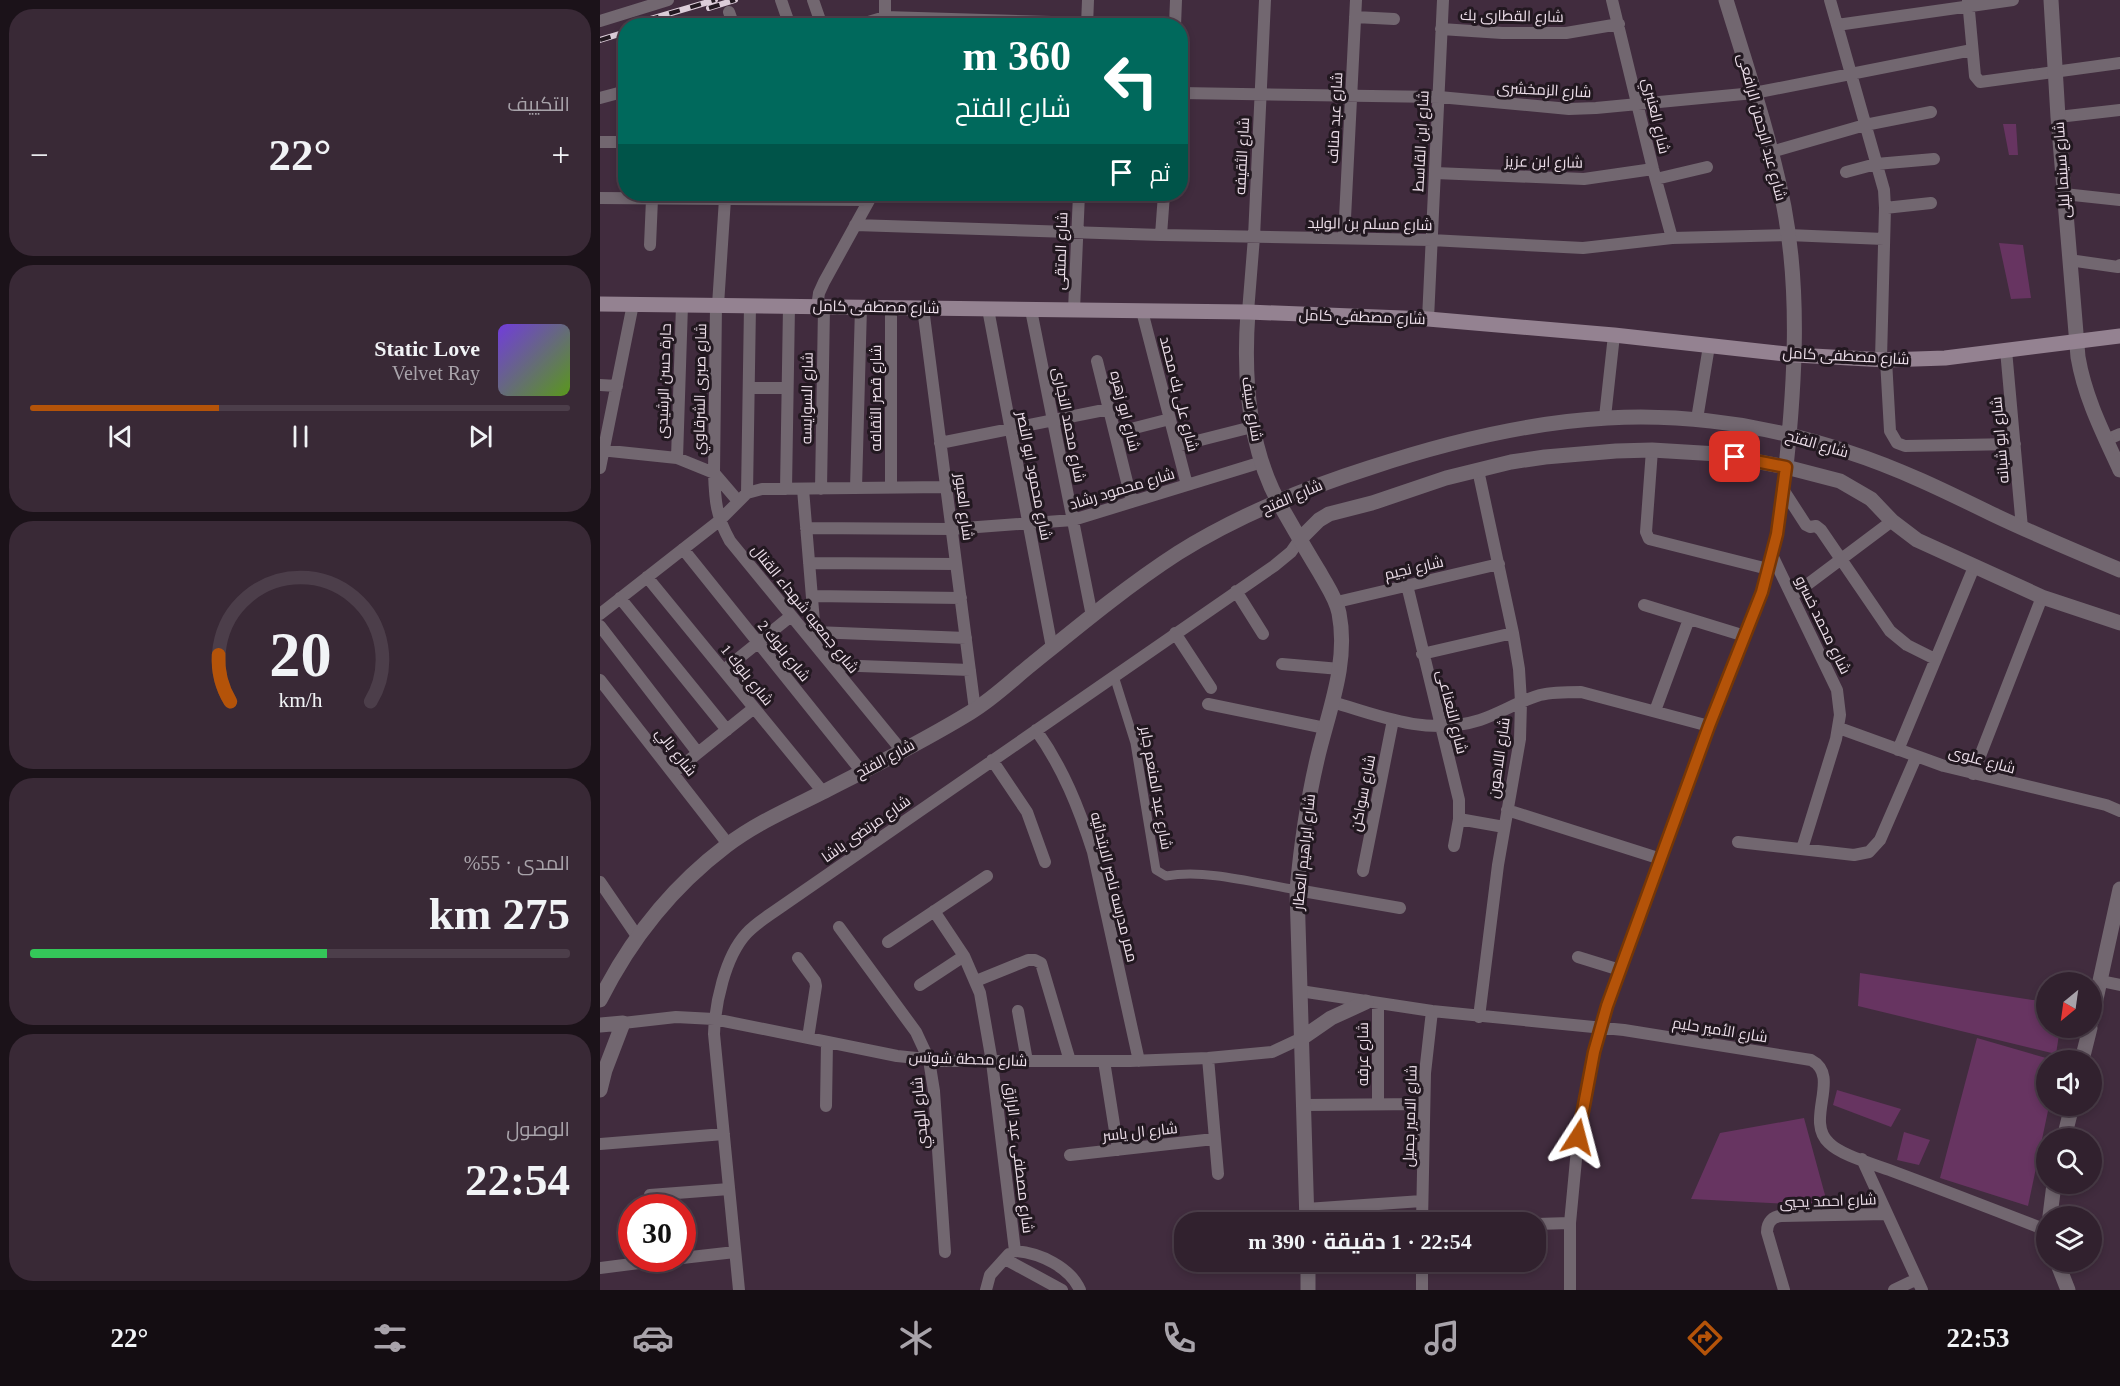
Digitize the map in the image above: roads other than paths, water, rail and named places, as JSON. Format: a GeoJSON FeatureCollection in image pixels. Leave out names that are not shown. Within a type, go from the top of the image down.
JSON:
{"type":"FeatureCollection","features":[{"type":"Feature","properties":{"kind":"main road","name":"شارع مصطفى كامل"},"geometry":{"type":"LineString","coordinates":[[600,304],[1248,312],[1428,319],[1614,335],[1795,355],[1883,360],[1916,360],[2120,336]]}},
{"type":"Feature","properties":{"kind":"street"},"geometry":{"type":"LineString","coordinates":[[600,21],[650,3],[668,0]]}},
{"type":"Feature","properties":{"kind":"street"},"geometry":{"type":"LineString","coordinates":[[781,0],[787,18]]}},
{"type":"Feature","properties":{"kind":"street"},"geometry":{"type":"LineString","coordinates":[[813,0],[819,18]]}},
{"type":"Feature","properties":{"kind":"street"},"geometry":{"type":"LineString","coordinates":[[885,0],[885,18]]}},
{"type":"Feature","properties":{"kind":"street"},"geometry":{"type":"LineString","coordinates":[[1087,18],[1088,0]]}},
{"type":"Feature","properties":{"kind":"street"},"geometry":{"type":"LineString","coordinates":[[1175,18],[1176,0]]}},
{"type":"Feature","properties":{"kind":"street","name":"شارع الثقيفه"},"geometry":{"type":"LineString","coordinates":[[1248,312],[1254,237],[1265,0]]}},
{"type":"Feature","properties":{"kind":"street","name":"شارع عبد مناف"},"geometry":{"type":"LineString","coordinates":[[1344,238],[1356,0]]}},
{"type":"Feature","properties":{"kind":"street","name":"شارع ابن القاسط"},"geometry":{"type":"LineString","coordinates":[[1428,319],[1443,0]]}},
{"type":"Feature","properties":{"kind":"street","name":"شارع العنبري"},"geometry":{"type":"LineString","coordinates":[[1612,0],[1654,174],[1672,238]]}},
{"type":"Feature","properties":{"kind":"street","name":"شارع عبد الرحمن الرافعى"},"geometry":{"type":"LineString","coordinates":[[1726,0],[1771,152],[1788,235],[1795,355],[1786,467]]}},
{"type":"Feature","properties":{"kind":"street"},"geometry":{"type":"LineString","coordinates":[[1830,0],[1884,190],[1883,360],[1891,436],[1897,443],[1905,446],[2015,444]]}},
{"type":"Feature","properties":{"kind":"street"},"geometry":{"type":"LineString","coordinates":[[1837,25],[1969,3],[2013,0]]}},
{"type":"Feature","properties":{"kind":"street","name":"شارع سينما ليلى"},"geometry":{"type":"LineString","coordinates":[[2051,0],[2076,340],[2085,391],[2113,437],[2120,470]]}},
{"type":"Feature","properties":{"kind":"street"},"geometry":{"type":"LineString","coordinates":[[1969,3],[1975,76],[1983,83],[2055,70],[2120,63]]}},
{"type":"Feature","properties":{"kind":"street"},"geometry":{"type":"LineString","coordinates":[[729,12],[731,18]]}},
{"type":"Feature","properties":{"kind":"street"},"geometry":{"type":"LineString","coordinates":[[1355,17],[1394,19]]}},
{"type":"Feature","properties":{"kind":"street","name":"شارع القطارى بك"},"geometry":{"type":"LineString","coordinates":[[1441,29],[1502,33],[1566,33],[1618,24]]}},
{"type":"Feature","properties":{"kind":"street","name":"شارع الزمخشرى"},"geometry":{"type":"LineString","coordinates":[[1188,93],[1439,97],[1569,109],[1754,93],[1972,50]]}},
{"type":"Feature","properties":{"kind":"street"},"geometry":{"type":"LineString","coordinates":[[600,98],[618,93]]}},
{"type":"Feature","properties":{"kind":"street"},"geometry":{"type":"LineString","coordinates":[[2058,117],[2120,110]]}},
{"type":"Feature","properties":{"kind":"street"},"geometry":{"type":"LineString","coordinates":[[1771,152],[1865,125],[1931,112]]}},
{"type":"Feature","properties":{"kind":"street"},"geometry":{"type":"LineString","coordinates":[[600,142],[618,142]]}},
{"type":"Feature","properties":{"kind":"street"},"geometry":{"type":"LineString","coordinates":[[1846,172],[1876,165],[1934,159]]}},
{"type":"Feature","properties":{"kind":"street","name":"شارع ابن عزيز"},"geometry":{"type":"LineString","coordinates":[[1435,172],[1584,179],[1654,174],[1707,167]]}},
{"type":"Feature","properties":{"kind":"street"},"geometry":{"type":"LineString","coordinates":[[2064,194],[2120,200]]}},
{"type":"Feature","properties":{"kind":"street"},"geometry":{"type":"LineString","coordinates":[[600,198],[618,198]]}},
{"type":"Feature","properties":{"kind":"street"},"geometry":{"type":"LineString","coordinates":[[650,245],[652,201]]}},
{"type":"Feature","properties":{"kind":"street","name":"شارع صبرى الشرقاوي"},"geometry":{"type":"LineString","coordinates":[[714,473],[717,305],[723,201]]}},
{"type":"Feature","properties":{"kind":"street","name":"شارع السوايسه"},"geometry":{"type":"LineString","coordinates":[[821,489],[819,293],[869,201]]}},
{"type":"Feature","properties":{"kind":"street","name":"شارع المتقى"},"geometry":{"type":"LineString","coordinates":[[1074,310],[1079,201]]}},
{"type":"Feature","properties":{"kind":"street"},"geometry":{"type":"LineString","coordinates":[[1161,235],[1163,201]]}},
{"type":"Feature","properties":{"kind":"street"},"geometry":{"type":"LineString","coordinates":[[1885,208],[1931,203]]}},
{"type":"Feature","properties":{"kind":"street","name":"شارع مسلم بن الوليد"},"geometry":{"type":"LineString","coordinates":[[855,225],[1161,235],[1431,240],[1583,248],[1672,238],[1788,235],[1884,239]]}},
{"type":"Feature","properties":{"kind":"street"},"geometry":{"type":"LineString","coordinates":[[2069,260],[2118,267],[2120,265]]}},
{"type":"Feature","properties":{"kind":"street"},"geometry":{"type":"LineString","coordinates":[[600,468],[633,304]]}},
{"type":"Feature","properties":{"kind":"street","name":"حارة حسن الرشيدى"},"geometry":{"type":"LineString","coordinates":[[677,458],[682,305]]}},
{"type":"Feature","properties":{"kind":"street"},"geometry":{"type":"LineString","coordinates":[[742,497],[749,388],[750,306]]}},
{"type":"Feature","properties":{"kind":"street"},"geometry":{"type":"LineString","coordinates":[[786,489],[789,306]]}},
{"type":"Feature","properties":{"kind":"street"},"geometry":{"type":"LineString","coordinates":[[856,488],[861,307]]}},
{"type":"Feature","properties":{"kind":"street","name":"شارع قصر الثقافه"},"geometry":{"type":"LineString","coordinates":[[891,308],[891,488]]}},
{"type":"Feature","properties":{"kind":"street","name":"شارع العبور"},"geometry":{"type":"LineString","coordinates":[[923,308],[975,710]]}},
{"type":"Feature","properties":{"kind":"street","name":"شارع محمود ابو النصر"},"geometry":{"type":"LineString","coordinates":[[988,309],[1052,648]]}},
{"type":"Feature","properties":{"kind":"street","name":"شارع محمد النجارى"},"geometry":{"type":"LineString","coordinates":[[1031,310],[1092,616]]}},
{"type":"Feature","properties":{"kind":"street","name":"شارع على بك محمد"},"geometry":{"type":"LineString","coordinates":[[1142,311],[1187,485]]}},
{"type":"Feature","properties":{"kind":"street","name":"شارع سيف"},"geometry":{"type":"LineString","coordinates":[[1248,312],[1245,352],[1252,427],[1262,462],[1278,502]]}},
{"type":"Feature","properties":{"kind":"street"},"geometry":{"type":"LineString","coordinates":[[1605,417],[1614,335]]}},
{"type":"Feature","properties":{"kind":"street"},"geometry":{"type":"LineString","coordinates":[[1697,419],[1708,346]]}},
{"type":"Feature","properties":{"kind":"street","name":"شارع ابو شبانه"},"geometry":{"type":"LineString","coordinates":[[2006,350],[2022,528]]}},
{"type":"Feature","properties":{"kind":"street","name":"شارع ابو زهره"},"geometry":{"type":"LineString","coordinates":[[1097,361],[1132,502]]}},
{"type":"Feature","properties":{"kind":"street"},"geometry":{"type":"LineString","coordinates":[[600,385],[616,386]]}},
{"type":"Feature","properties":{"kind":"street"},"geometry":{"type":"LineString","coordinates":[[749,388],[787,388]]}},
{"type":"Feature","properties":{"kind":"street"},"geometry":{"type":"LineString","coordinates":[[940,443],[1109,409]]}},
{"type":"Feature","properties":{"kind":"street","name":"شارع الفتح"},"geometry":{"type":"LineString","coordinates":[[600,1000],[604,983],[666,901],[698,868],[728,844],[771,817],[862,772],[975,710],[1138,580],[1183,551],[1278,502],[1352,473],[1422,451],[1517,428],[1605,417],[1666,416],[1757,428],[1845,450],[1901,471],[2022,528],[2120,570]]}},
{"type":"Feature","properties":{"kind":"street"},"geometry":{"type":"LineString","coordinates":[[1115,433],[1170,419]]}},
{"type":"Feature","properties":{"kind":"street"},"geometry":{"type":"LineString","coordinates":[[1177,446],[1252,427]]}},
{"type":"Feature","properties":{"kind":"street"},"geometry":{"type":"LineString","coordinates":[[602,450],[677,458],[714,473],[742,497]]}},
{"type":"Feature","properties":{"kind":"street"},"geometry":{"type":"LineString","coordinates":[[1652,450],[1646,532],[1649,539],[1768,570]]}},
{"type":"Feature","properties":{"kind":"street","name":"شارع الفتح"},"geometry":{"type":"LineString","coordinates":[[1300,539],[1319,520],[1329,514],[1478,470],[1545,457],[1588,452],[1652,450],[1718,454],[1786,467],[1840,481],[1864,493],[1892,521],[1917,540],[2042,597],[2120,623]]}},
{"type":"Feature","properties":{"kind":"street","name":"شارع محمود رشاد"},"geometry":{"type":"LineString","coordinates":[[806,528],[951,529],[1073,520],[1262,462]]}},
{"type":"Feature","properties":{"kind":"street"},"geometry":{"type":"LineString","coordinates":[[1570,1290],[1570,1223],[1580,1125],[1600,1028],[1709,726],[1746,636],[1768,570],[1784,491],[1786,467]]}},
{"type":"Feature","properties":{"kind":"street","name":"شارع اللاهون"},"geometry":{"type":"LineString","coordinates":[[1478,470],[1513,633],[1519,669],[1521,702],[1520,739],[1488,931],[1479,1017]]}},
{"type":"Feature","properties":{"kind":"street","name":"شارع جمعيه شهداء القنال"},"geometry":{"type":"LineString","coordinates":[[714,473],[715,500],[719,521],[730,541],[902,751]]}},
{"type":"Feature","properties":{"kind":"street"},"geometry":{"type":"LineString","coordinates":[[600,614],[719,521],[742,497],[762,489],[946,487]]}},
{"type":"Feature","properties":{"kind":"street"},"geometry":{"type":"LineString","coordinates":[[803,489],[816,646]]}},
{"type":"Feature","properties":{"kind":"street"},"geometry":{"type":"LineString","coordinates":[[1784,491],[1806,525],[1820,528],[1898,639],[1916,651],[1935,658]]}},
{"type":"Feature","properties":{"kind":"street","name":"شارع ابراهيم العطار"},"geometry":{"type":"LineString","coordinates":[[1278,502],[1337,602],[1341,628],[1340,669],[1307,806],[1297,890],[1307,1212]]}},
{"type":"Feature","properties":{"kind":"street"},"geometry":{"type":"LineString","coordinates":[[1792,596],[1892,521]]}},
{"type":"Feature","properties":{"kind":"street","name":"شارع مرتضى باشا"},"geometry":{"type":"LineString","coordinates":[[739,1290],[715,1051],[714,1019],[730,962],[738,945],[753,927],[1283,560],[1300,539]]}},
{"type":"Feature","properties":{"kind":"street","name":"شارع بلوك 2"},"geometry":{"type":"LineString","coordinates":[[683,549],[862,772]]}},
{"type":"Feature","properties":{"kind":"street","name":"شارع محمد خسرو"},"geometry":{"type":"LineString","coordinates":[[1772,555],[1833,678],[1839,702],[1839,728],[1802,849]]}},
{"type":"Feature","properties":{"kind":"street"},"geometry":{"type":"LineString","coordinates":[[809,563],[956,564]]}},
{"type":"Feature","properties":{"kind":"street","name":"شارع نجيم"},"geometry":{"type":"LineString","coordinates":[[1337,602],[1499,564]]}},
{"type":"Feature","properties":{"kind":"street"},"geometry":{"type":"LineString","coordinates":[[1898,750],[1974,567]]}},
{"type":"Feature","properties":{"kind":"street","name":"شارع بلوك 1"},"geometry":{"type":"LineString","coordinates":[[647,577],[823,792]]}},
{"type":"Feature","properties":{"kind":"street","name":"شارع النعناعى"},"geometry":{"type":"LineString","coordinates":[[1407,585],[1457,790],[1459,819],[1454,846]]}},
{"type":"Feature","properties":{"kind":"street"},"geometry":{"type":"LineString","coordinates":[[1236,591],[1263,634]]}},
{"type":"Feature","properties":{"kind":"street"},"geometry":{"type":"LineString","coordinates":[[812,596],[961,598]]}},
{"type":"Feature","properties":{"kind":"street"},"geometry":{"type":"LineString","coordinates":[[1973,774],[2042,597]]}},
{"type":"Feature","properties":{"kind":"street"},"geometry":{"type":"LineString","coordinates":[[620,598],[727,730]]}},
{"type":"Feature","properties":{"kind":"street"},"geometry":{"type":"LineString","coordinates":[[1644,605],[1746,636]]}},
{"type":"Feature","properties":{"kind":"street"},"geometry":{"type":"LineString","coordinates":[[724,670],[791,616]]}},
{"type":"Feature","properties":{"kind":"street"},"geometry":{"type":"LineString","coordinates":[[1655,711],[1689,619]]}},
{"type":"Feature","properties":{"kind":"street"},"geometry":{"type":"LineString","coordinates":[[600,626],[699,753]]}},
{"type":"Feature","properties":{"kind":"street"},"geometry":{"type":"LineString","coordinates":[[815,632],[966,638]]}},
{"type":"Feature","properties":{"kind":"street"},"geometry":{"type":"LineString","coordinates":[[1175,633],[1210,688]]}},
{"type":"Feature","properties":{"kind":"street"},"geometry":{"type":"LineString","coordinates":[[1422,654],[1513,633]]}},
{"type":"Feature","properties":{"kind":"street"},"geometry":{"type":"LineString","coordinates":[[1282,664],[1340,669]]}},
{"type":"Feature","properties":{"kind":"street"},"geometry":{"type":"LineString","coordinates":[[832,665],[970,670]]}},
{"type":"Feature","properties":{"kind":"street","name":"شارع عبد المنعم جابر"},"geometry":{"type":"LineString","coordinates":[[1114,676],[1135,743],[1156,870],[1166,876],[1179,873],[1198,874],[1297,890]]}},
{"type":"Feature","properties":{"kind":"street","name":"شارع بالي"},"geometry":{"type":"LineString","coordinates":[[600,680],[728,844]]}},
{"type":"Feature","properties":{"kind":"street"},"geometry":{"type":"LineString","coordinates":[[1332,702],[1408,724],[1440,726],[1480,720],[1521,702],[1550,693],[1581,692],[1709,726]]}},
{"type":"Feature","properties":{"kind":"street"},"geometry":{"type":"LineString","coordinates":[[1208,704],[1325,728]]}},
{"type":"Feature","properties":{"kind":"street"},"geometry":{"type":"LineString","coordinates":[[673,773],[754,708]]}},
{"type":"Feature","properties":{"kind":"street","name":"شارع سواكن"},"geometry":{"type":"LineString","coordinates":[[1363,872],[1393,720]]}},
{"type":"Feature","properties":{"kind":"street","name":"شارع علوى"},"geometry":{"type":"LineString","coordinates":[[1839,728],[1973,774],[2120,811]]}},
{"type":"Feature","properties":{"kind":"street","name":"ممر مدرسه ناصر الابتدائيه"},"geometry":{"type":"LineString","coordinates":[[1036,730],[1063,772],[1093,852],[1139,1061]]}},
{"type":"Feature","properties":{"kind":"street"},"geometry":{"type":"LineString","coordinates":[[1738,842],[1854,855],[1869,852],[1876,847],[1916,756]]}},
{"type":"Feature","properties":{"kind":"street"},"geometry":{"type":"LineString","coordinates":[[992,760],[1027,812],[1045,862]]}},
{"type":"Feature","properties":{"kind":"street"},"geometry":{"type":"LineString","coordinates":[[1507,810],[1661,859]]}},
{"type":"Feature","properties":{"kind":"street"},"geometry":{"type":"LineString","coordinates":[[1459,819],[1504,827]]}},
{"type":"Feature","properties":{"kind":"street"},"geometry":{"type":"LineString","coordinates":[[888,942],[987,876]]}},
{"type":"Feature","properties":{"kind":"street"},"geometry":{"type":"LineString","coordinates":[[600,882],[638,936]]}},
{"type":"Feature","properties":{"kind":"street"},"geometry":{"type":"LineString","coordinates":[[2102,976],[2120,889]]}},
{"type":"Feature","properties":{"kind":"street"},"geometry":{"type":"LineString","coordinates":[[1297,890],[1400,908]]}},
{"type":"Feature","properties":{"kind":"street","name":"شارع مصطفى عبد الرازق"},"geometry":{"type":"LineString","coordinates":[[934,911],[964,956],[976,981],[992,1062],[1016,1251],[1062,1267],[1070,1274],[1080,1290]]}},
{"type":"Feature","properties":{"kind":"street","name":"شارع الهدي"},"geometry":{"type":"LineString","coordinates":[[839,927],[916,1032],[929,1060],[934,1091],[945,1252]]}},
{"type":"Feature","properties":{"kind":"street"},"geometry":{"type":"LineString","coordinates":[[920,985],[964,956]]}},
{"type":"Feature","properties":{"kind":"street"},"geometry":{"type":"LineString","coordinates":[[798,957],[816,986],[808,1038]]}},
{"type":"Feature","properties":{"kind":"street"},"geometry":{"type":"LineString","coordinates":[[1578,957],[1620,970]]}},
{"type":"Feature","properties":{"kind":"street"},"geometry":{"type":"LineString","coordinates":[[976,981],[1028,960],[1041,963],[1070,1061]]}},
{"type":"Feature","properties":{"kind":"street"},"geometry":{"type":"LineString","coordinates":[[2102,981],[2120,985]]}},
{"type":"Feature","properties":{"kind":"street","name":"شارع الأمير حليم"},"geometry":{"type":"LineString","coordinates":[[1300,991],[1479,1017],[1600,1028],[1713,1043],[1805,1059],[1821,1066],[1824,1077],[1820,1128],[1830,1145],[2036,1226]]}},
{"type":"Feature","properties":{"kind":"street"},"geometry":{"type":"LineString","coordinates":[[1302,1038],[1331,1018],[1372,1003]]}},
{"type":"Feature","properties":{"kind":"street","name":"شارع عرفه"},"geometry":{"type":"LineString","coordinates":[[1372,1003],[1378,1104]]}},
{"type":"Feature","properties":{"kind":"street"},"geometry":{"type":"LineString","coordinates":[[1018,1011],[1027,1061]]}},
{"type":"Feature","properties":{"kind":"street","name":"شارع الامير جميل"},"geometry":{"type":"LineString","coordinates":[[1422,1212],[1424,1104],[1432,1011]]}},
{"type":"Feature","properties":{"kind":"street","name":"شارع محطة شوتس"},"geometry":{"type":"LineString","coordinates":[[600,1025],[676,1017],[714,1019],[929,1060],[992,1062],[1208,1058],[1272,1052],[1302,1038]]}},
{"type":"Feature","properties":{"kind":"street"},"geometry":{"type":"LineString","coordinates":[[600,1090],[623,1023]]}},
{"type":"Feature","properties":{"kind":"street"},"geometry":{"type":"LineString","coordinates":[[826,1106],[827,1042]]}},
{"type":"Feature","properties":{"kind":"street"},"geometry":{"type":"LineString","coordinates":[[1208,1058],[1218,1174]]}},
{"type":"Feature","properties":{"kind":"street"},"geometry":{"type":"LineString","coordinates":[[1104,1061],[1118,1150]]}},
{"type":"Feature","properties":{"kind":"street"},"geometry":{"type":"LineString","coordinates":[[1304,1105],[1424,1104]]}},
{"type":"Feature","properties":{"kind":"street"},"geometry":{"type":"LineString","coordinates":[[600,1144],[724,1134]]}},
{"type":"Feature","properties":{"kind":"street","name":"شارع ال ياسر"},"geometry":{"type":"LineString","coordinates":[[1070,1155],[1214,1139]]}},
{"type":"Feature","properties":{"kind":"street"},"geometry":{"type":"LineString","coordinates":[[1862,1159],[1920,1285],[1894,1290]]}},
{"type":"Feature","properties":{"kind":"street"},"geometry":{"type":"LineString","coordinates":[[663,1194],[729,1189]]}},
{"type":"Feature","properties":{"kind":"street"},"geometry":{"type":"LineString","coordinates":[[1338,1212],[1422,1201]]}},
{"type":"Feature","properties":{"kind":"street","name":"شارع احمد يحيي"},"geometry":{"type":"LineString","coordinates":[[1784,1290],[1767,1232],[1768,1224],[1774,1217],[1887,1214]]}},
{"type":"Feature","properties":{"kind":"street"},"geometry":{"type":"LineString","coordinates":[[1546,1224],[1570,1223]]}},
{"type":"Feature","properties":{"kind":"street"},"geometry":{"type":"LineString","coordinates":[[986,1290],[990,1275],[1011,1252],[1016,1251]]}},
{"type":"Feature","properties":{"kind":"street"},"geometry":{"type":"LineString","coordinates":[[696,1256],[735,1252]]}},
{"type":"Feature","properties":{"kind":"street"},"geometry":{"type":"LineString","coordinates":[[1005,1259],[1062,1290]]}},
{"type":"Feature","properties":{"kind":"street"},"geometry":{"type":"LineString","coordinates":[[600,1268],[618,1266]]}},
{"type":"Feature","properties":{"kind":"street"},"geometry":{"type":"LineString","coordinates":[[1308,1272],[1308,1290]]}},
{"type":"Feature","properties":{"kind":"street"},"geometry":{"type":"LineString","coordinates":[[1422,1272],[1422,1290]]}},
{"type":"Feature","properties":{"kind":"street"},"geometry":{"type":"LineString","coordinates":[[2061,1272],[2068,1290]]}},
{"type":"Feature","properties":{"kind":"railway"},"geometry":{"type":"LineString","coordinates":[[654,18],[715,0]]}},
{"type":"Feature","properties":{"kind":"railway"},"geometry":{"type":"LineString","coordinates":[[709,8],[735,0]]}},
{"type":"Feature","properties":{"kind":"railway"},"geometry":{"type":"LineString","coordinates":[[600,40],[618,34]]}}]}
